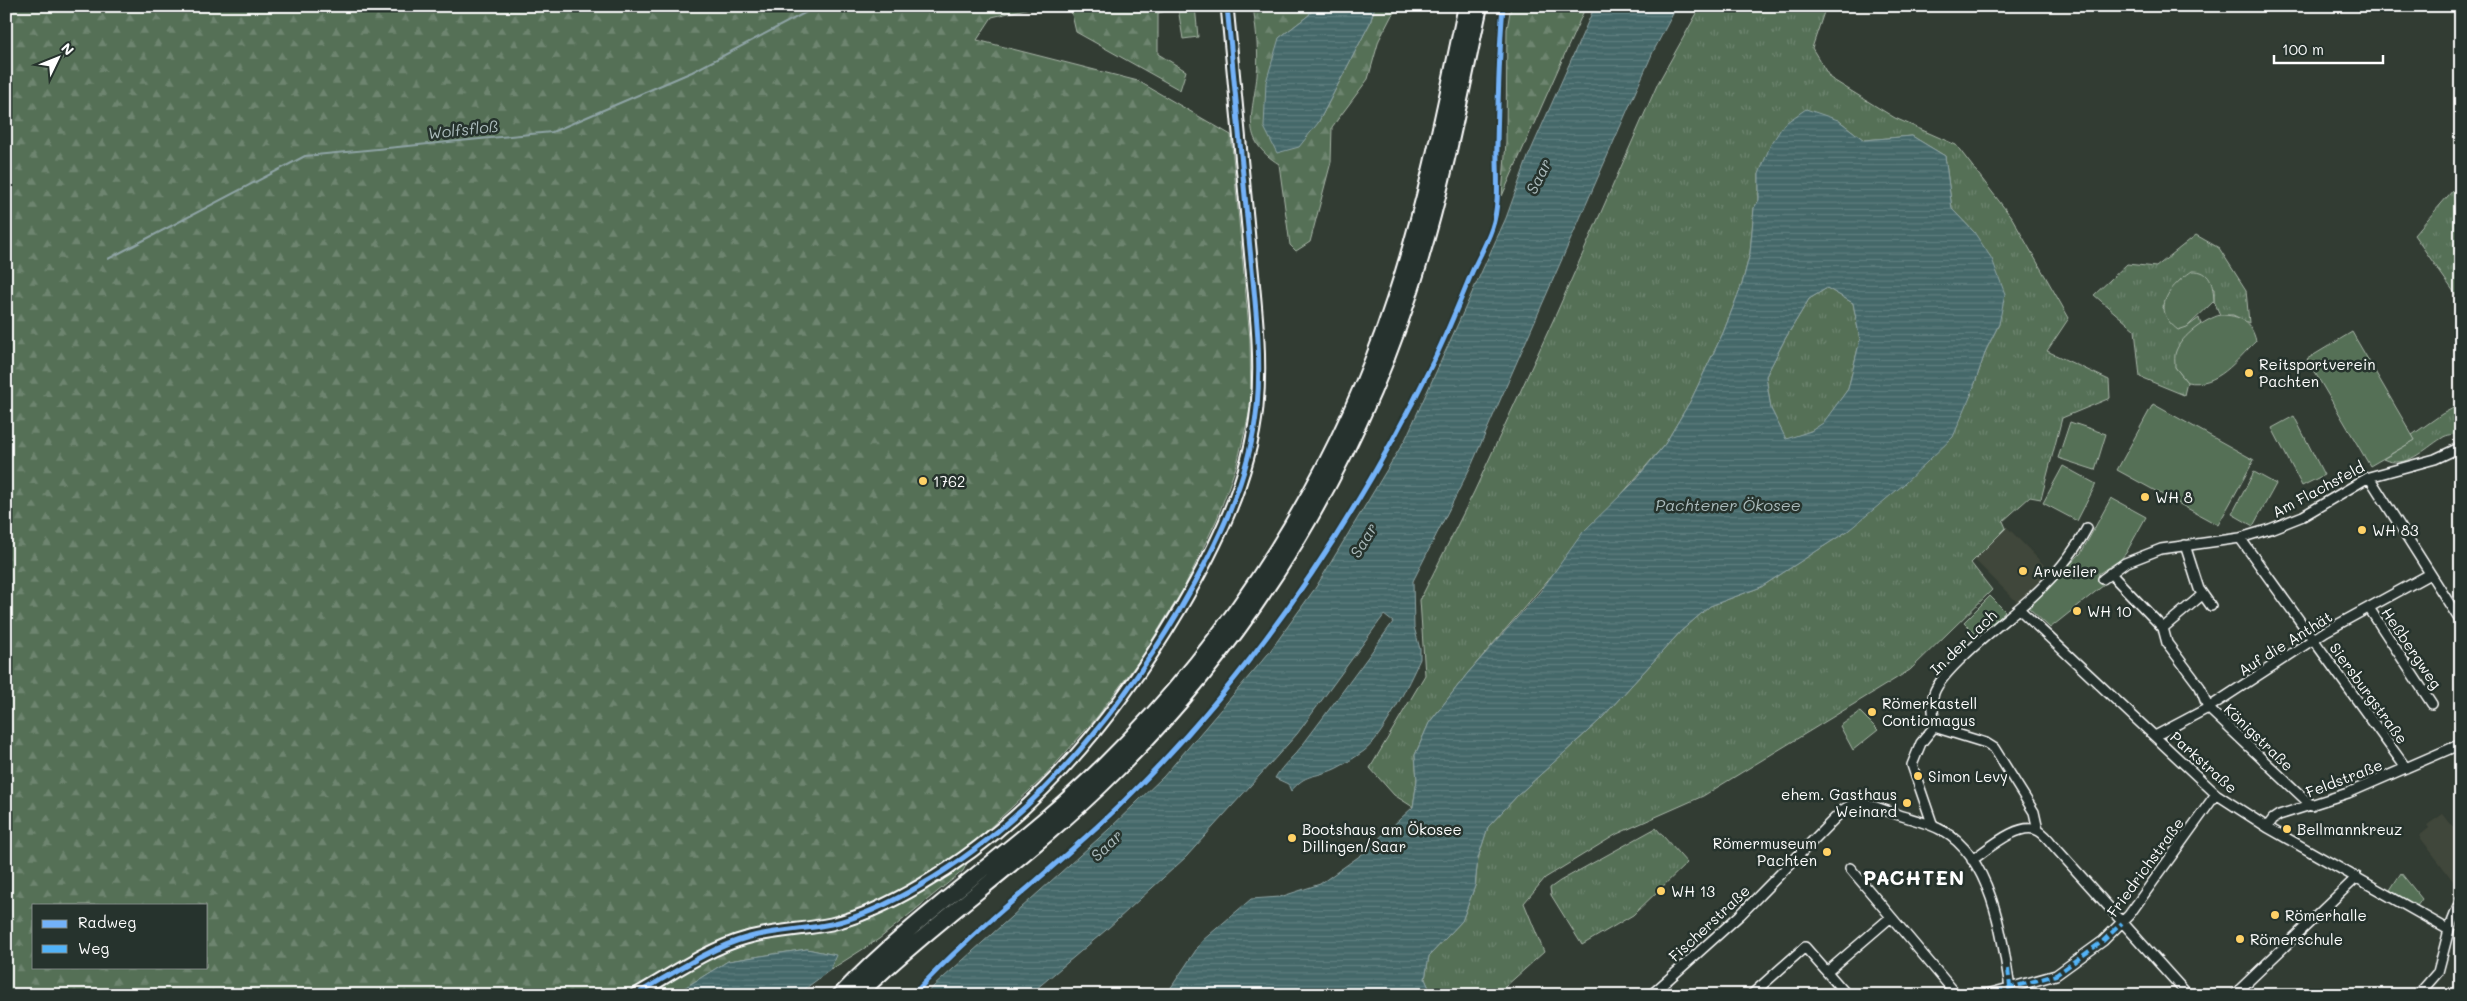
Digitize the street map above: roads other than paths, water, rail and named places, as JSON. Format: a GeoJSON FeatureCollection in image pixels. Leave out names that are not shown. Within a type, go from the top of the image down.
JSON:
{"type":"FeatureCollection","features":[{"type":"Feature","properties":{"kind":"highway"},"geometry":{"type":"LineString","coordinates":[[1412,265],[1466,6]]}},
{"type":"Feature","properties":{"kind":"highway"},"geometry":{"type":"LineString","coordinates":[[858,995],[913,945],[1072,814],[1140,748],[1211,666],[1275,576],[1323,495],[1364,413],[1445,168],[1480,6]]}},
{"type":"Feature","properties":{"kind":"highway"},"geometry":{"type":"LineString","coordinates":[[833,995],[1070,798],[1130,739],[1200,658],[1264,568],[1312,488],[1352,408],[1401,301]]}},
{"type":"Feature","properties":{"kind":"highway"},"geometry":{"type":"LineString","coordinates":[[872,995],[913,945]]}},
{"type":"Feature","properties":{"kind":"highway"},"geometry":{"type":"LineString","coordinates":[[840,995],[888,949]]}},
{"type":"Feature","properties":{"kind":"main road"},"geometry":{"type":"LineString","coordinates":[[635,995],[742,939],[843,920],[893,900],[943,872],[987,840],[1060,772],[1106,718],[1170,626],[1199,576],[1239,488],[1254,434],[1257,407],[1258,341],[1227,6]]}},
{"type":"Feature","properties":{"kind":"street","name":"Am Flachsfeld"},"geometry":{"type":"LineString","coordinates":[[2163,628],[2107,576],[2142,555],[2185,545],[2240,538],[2270,529],[2303,516],[2368,477],[2435,459],[2461,447]]}},
{"type":"Feature","properties":{"kind":"street"},"geometry":{"type":"LineString","coordinates":[[2368,477],[2461,622]]}},
{"type":"Feature","properties":{"kind":"street","name":"In der Lach"},"geometry":{"type":"LineString","coordinates":[[1934,727],[1932,702],[1934,692],[1940,682],[2065,564],[2087,528]]}},
{"type":"Feature","properties":{"kind":"street","name":"Siersburgstraße"},"geometry":{"type":"LineString","coordinates":[[2240,538],[2406,768]]}},
{"type":"Feature","properties":{"kind":"street"},"geometry":{"type":"LineString","coordinates":[[2185,545],[2202,595],[2211,606]]}},
{"type":"Feature","properties":{"kind":"street","name":"Auf die Anthät"},"geometry":{"type":"LineString","coordinates":[[2155,736],[2208,708],[2314,639],[2430,574]]}},
{"type":"Feature","properties":{"kind":"street"},"geometry":{"type":"LineString","coordinates":[[2202,595],[2163,628],[2167,643],[2200,687],[2208,708]]}},
{"type":"Feature","properties":{"kind":"street","name":"Parkstraße"},"geometry":{"type":"LineString","coordinates":[[2019,608],[2216,794],[2267,827],[2449,930]]}},
{"type":"Feature","properties":{"kind":"street","name":"Heßbergweg"},"geometry":{"type":"LineString","coordinates":[[2369,608],[2432,704]]}},
{"type":"Feature","properties":{"kind":"street","name":"Königstraße"},"geometry":{"type":"LineString","coordinates":[[2208,708],[2312,806]]}},
{"type":"Feature","properties":{"kind":"street"},"geometry":{"type":"LineString","coordinates":[[2010,991],[2001,935],[1983,879],[1972,860],[1955,840],[1933,826],[1912,765],[1922,743],[1934,727],[1986,743],[1994,748],[2034,812],[2038,830]]}},
{"type":"Feature","properties":{"kind":"street","name":"Feldstraße"},"geometry":{"type":"LineString","coordinates":[[2267,827],[2272,819],[2279,815],[2312,806],[2461,744]]}},
{"type":"Feature","properties":{"kind":"street","name":"Friedrichstraße"},"geometry":{"type":"LineString","coordinates":[[1984,995],[2010,991],[2056,975],[2103,942],[2122,923],[2216,794]]}},
{"type":"Feature","properties":{"kind":"street","name":"Fischerstraße"},"geometry":{"type":"LineString","coordinates":[[1654,994],[1740,915],[1847,806],[1860,803],[1933,826]]}},
{"type":"Feature","properties":{"kind":"street"},"geometry":{"type":"LineString","coordinates":[[1972,860],[2018,830],[2029,828],[2038,830],[2188,995]]}},
{"type":"Feature","properties":{"kind":"street"},"geometry":{"type":"LineString","coordinates":[[1850,868],[1957,995]]}},
{"type":"Feature","properties":{"kind":"street"},"geometry":{"type":"LineString","coordinates":[[2234,995],[2357,877]]}},
{"type":"Feature","properties":{"kind":"street"},"geometry":{"type":"LineString","coordinates":[[2418,995],[2436,976],[2449,930],[2461,899]]}},
{"type":"Feature","properties":{"kind":"street"},"geometry":{"type":"LineString","coordinates":[[1827,972],[1891,917]]}},
{"type":"Feature","properties":{"kind":"street"},"geometry":{"type":"LineString","coordinates":[[1750,995],[1805,947],[1847,995]]}},
{"type":"Feature","properties":{"kind":"water"},"geometry":{"type":"Polygon","coordinates":[[[1314,6],[1375,6],[1370,23],[1318,123],[1299,147],[1277,153],[1264,127],[1266,82],[1279,38],[1309,15],[1314,6]]]}},
{"type":"Feature","properties":{"kind":"water","name":"Saar"},"geometry":{"type":"Polygon","coordinates":[[[1595,6],[1677,6],[1653,52],[1472,464],[1413,581],[1414,627],[1420,649],[1420,659],[1395,709],[1379,734],[1364,751],[1351,760],[1331,771],[1311,776],[1291,791],[1288,784],[1275,778],[1300,748],[1393,622],[1384,615],[1297,734],[1186,857],[1106,930],[1029,995],[924,995],[1108,830],[1164,776],[1268,654],[1316,587],[1406,438],[1506,218],[1528,157],[1595,6]]]}},
{"type":"Feature","properties":{"kind":"water","name":"Pachtener Ökosee"},"geometry":{"type":"Polygon","coordinates":[[[1806,109],[1838,120],[1864,140],[1912,136],[1945,156],[1952,209],[1974,232],[1992,259],[2005,294],[1999,324],[1986,350],[1971,395],[1953,437],[1903,485],[1849,530],[1761,587],[1710,606],[1681,631],[1600,720],[1517,796],[1488,827],[1478,858],[1475,886],[1462,921],[1429,956],[1425,979],[1432,995],[1166,995],[1202,941],[1251,899],[1280,897],[1320,884],[1361,855],[1413,807],[1417,780],[1415,755],[1429,723],[1467,674],[1540,592],[1583,532],[1632,484],[1665,444],[1691,400],[1723,333],[1742,284],[1750,253],[1754,208],[1759,200],[1759,174],[1770,146],[1784,124],[1806,109]],[[1827,288],[1809,299],[1766,376],[1771,409],[1786,439],[1811,431],[1823,423],[1848,389],[1860,340],[1853,303],[1827,288]]]}},
{"type":"Feature","properties":{"kind":"water"},"geometry":{"type":"Polygon","coordinates":[[[807,949],[836,955],[830,970],[797,995],[673,995],[728,961],[807,949]]]}},
{"type":"Feature","properties":{"kind":"waterway","name":"Wolfsfloß"},"geometry":{"type":"LineString","coordinates":[[108,259],[305,156],[552,132],[692,72],[818,6]]}},
{"type":"Feature","properties":{"kind":"place","name":"Reitsportverein Pachten"},"geometry":{"type":"Point","coordinates":[2249,373]}},
{"type":"Feature","properties":{"kind":"place","name":"1762"},"geometry":{"type":"Point","coordinates":[923,481]}},
{"type":"Feature","properties":{"kind":"place","name":"WH 8"},"geometry":{"type":"Point","coordinates":[2145,497]}},
{"type":"Feature","properties":{"kind":"place","name":"WH 83"},"geometry":{"type":"Point","coordinates":[2362,530]}},
{"type":"Feature","properties":{"kind":"place","name":"Arweiler"},"geometry":{"type":"Point","coordinates":[2023,571]}},
{"type":"Feature","properties":{"kind":"place","name":"WH 10"},"geometry":{"type":"Point","coordinates":[2077,611]}},
{"type":"Feature","properties":{"kind":"place","name":"Römerkastell Contiomagus"},"geometry":{"type":"Point","coordinates":[1872,712]}},
{"type":"Feature","properties":{"kind":"place","name":"Simon Levy"},"geometry":{"type":"Point","coordinates":[1918,776]}},
{"type":"Feature","properties":{"kind":"place","name":"ehem. Gasthaus Weinard"},"geometry":{"type":"Point","coordinates":[1907,803]}},
{"type":"Feature","properties":{"kind":"place","name":"Bellmannkreuz"},"geometry":{"type":"Point","coordinates":[2287,829]}},
{"type":"Feature","properties":{"kind":"place","name":"Bootshaus am Ökosee Dillingen/Saar"},"geometry":{"type":"Point","coordinates":[1292,838]}},
{"type":"Feature","properties":{"kind":"place","name":"Römermuseum Pachten"},"geometry":{"type":"Point","coordinates":[1827,852]}},
{"type":"Feature","properties":{"kind":"place","name":"WH 13"},"geometry":{"type":"Point","coordinates":[1661,891]}},
{"type":"Feature","properties":{"kind":"place","name":"Römerhalle"},"geometry":{"type":"Point","coordinates":[2275,915]}},
{"type":"Feature","properties":{"kind":"place","name":"Römerschule"},"geometry":{"type":"Point","coordinates":[2240,939]}},
{"type":"Feature","properties":{"kind":"district","name":"PACHTEN"},"geometry":{"type":"Point","coordinates":[1914,877]}}]}
